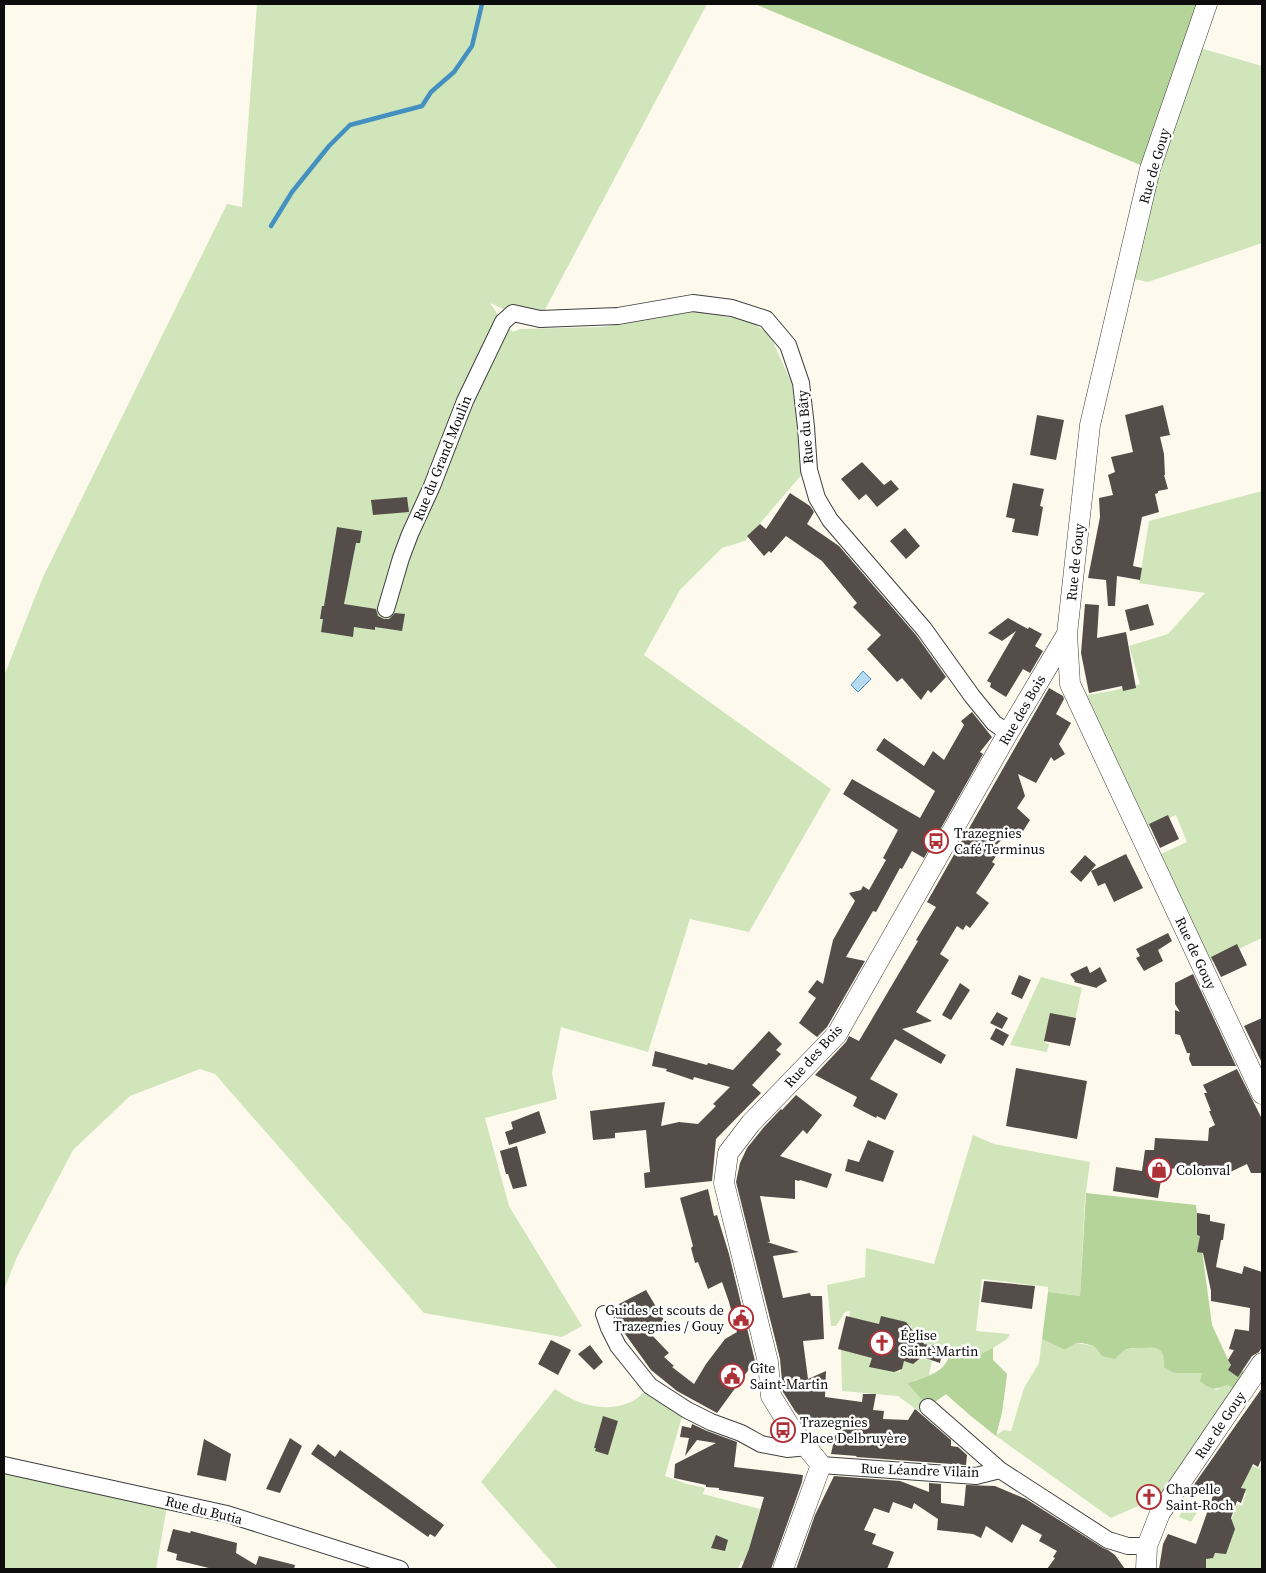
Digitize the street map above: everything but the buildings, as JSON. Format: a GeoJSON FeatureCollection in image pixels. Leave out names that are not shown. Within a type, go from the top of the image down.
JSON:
{"type":"FeatureCollection","features":[{"type":"Feature","properties":{"kind":"street","name":"Rue de Gouy"},"geometry":{"type":"LineString","coordinates":[[1207,4],[1150,169],[1090,425],[1067,634],[1070,684],[1262,1094]]}},
{"type":"Feature","properties":{"kind":"street","name":"Rue du Bâty"},"geometry":{"type":"LineString","coordinates":[[513,313],[540,319],[618,316],[693,303],[732,308],[766,319],[788,345],[801,383],[809,470],[817,498],[830,520],[924,629],[988,716],[1008,733]]}},
{"type":"Feature","properties":{"kind":"street","name":"Rue du Grand Moulin"},"geometry":{"type":"LineString","coordinates":[[386,609],[401,558],[432,486],[465,401],[503,322],[513,313]]}},
{"type":"Feature","properties":{"kind":"street","name":"Rue des Bois"},"geometry":{"type":"LineString","coordinates":[[822,1465],[789,1426],[771,1396],[768,1362],[724,1183],[728,1153],[751,1123],[837,1034],[1008,733],[1067,634]]}},
{"type":"Feature","properties":{"kind":"street"},"geometry":{"type":"LineString","coordinates":[[604,1314],[618,1346],[650,1386],[686,1410],[741,1433],[761,1444],[787,1449],[808,1447]]}},
{"type":"Feature","properties":{"kind":"street","name":"Rue de Gouy"},"geometry":{"type":"LineString","coordinates":[[1146,1569],[1147,1546],[1160,1513],[1262,1363]]}},
{"type":"Feature","properties":{"kind":"street"},"geometry":{"type":"LineString","coordinates":[[928,1406],[1000,1470]]}},
{"type":"Feature","properties":{"kind":"street","name":"Rue du Butia"},"geometry":{"type":"LineString","coordinates":[[4,1465],[227,1514],[400,1569]]}},
{"type":"Feature","properties":{"kind":"street"},"geometry":{"type":"LineString","coordinates":[[783,1569],[822,1465]]}},
{"type":"Feature","properties":{"kind":"street","name":"Rue Léandre Vilain"},"geometry":{"type":"LineString","coordinates":[[822,1465],[976,1476],[1000,1470],[1108,1540],[1128,1546],[1147,1546]]}},
{"type":"Feature","properties":{"kind":"green space"},"geometry":{"type":"Polygon","coordinates":[[[257,4],[707,4],[540,319],[513,313],[490,303],[503,322],[513,332],[520,329],[603,327],[695,311],[750,321],[770,335],[792,384],[803,473],[745,541],[722,548],[680,590],[644,655],[831,789],[749,932],[690,919],[648,1052],[561,1027],[552,1073],[557,1099],[485,1118],[509,1206],[582,1326],[562,1337],[424,1313],[215,1074],[200,1069],[130,1096],[73,1150],[16,1259],[4,1290],[4,676],[43,577],[227,204],[242,207],[257,4]]]}},
{"type":"Feature","properties":{"kind":"green space"},"geometry":{"type":"Polygon","coordinates":[[[755,4],[1207,4],[1150,169],[755,4]]]}},
{"type":"Feature","properties":{"kind":"green space"},"geometry":{"type":"Polygon","coordinates":[[[1193,46],[1262,66],[1262,243],[1148,282],[1125,277],[1193,46]]]}},
{"type":"Feature","properties":{"kind":"green space"},"geometry":{"type":"Polygon","coordinates":[[[1262,491],[1262,938],[1211,962],[1159,855],[1187,842],[1176,815],[1146,829],[1087,695],[1140,684],[1129,646],[1168,634],[1205,593],[1139,583],[1149,521],[1262,491]]]}},
{"type":"Feature","properties":{"kind":"green space"},"geometry":{"type":"Polygon","coordinates":[[[1041,977],[1082,988],[1075,1020],[1050,1016],[1045,1043],[1049,1044],[1047,1052],[1010,1045],[1041,977]]]}},
{"type":"Feature","properties":{"kind":"green space"},"geometry":{"type":"Polygon","coordinates":[[[973,1135],[994,1144],[1090,1162],[1085,1199],[1080,1296],[1048,1292],[1048,1287],[982,1279],[976,1331],[1010,1334],[1007,1339],[993,1348],[993,1360],[1007,1374],[1002,1412],[996,1435],[1004,1430],[1011,1431],[1024,1388],[1039,1363],[1042,1339],[1065,1350],[1076,1343],[1094,1346],[1102,1356],[1134,1348],[1151,1347],[1163,1353],[1166,1362],[1174,1373],[1203,1373],[1216,1390],[1227,1385],[1242,1392],[1160,1513],[1144,1501],[1138,1506],[1111,1518],[996,1436],[946,1394],[933,1403],[919,1379],[907,1383],[928,1407],[920,1412],[898,1396],[842,1391],[841,1349],[873,1357],[871,1364],[900,1372],[903,1361],[914,1363],[923,1358],[932,1361],[929,1375],[940,1370],[946,1364],[950,1343],[942,1349],[926,1345],[920,1337],[910,1334],[912,1326],[883,1318],[881,1327],[849,1318],[850,1311],[845,1312],[836,1326],[831,1326],[827,1285],[865,1277],[866,1248],[934,1264],[973,1135]]]}},
{"type":"Feature","properties":{"kind":"green space"},"geometry":{"type":"Polygon","coordinates":[[[1086,1193],[1196,1205],[1212,1325],[1231,1366],[1249,1374],[1242,1392],[1227,1385],[1220,1388],[1210,1388],[1200,1381],[1202,1373],[1174,1373],[1164,1367],[1163,1355],[1158,1349],[1129,1349],[1122,1352],[1115,1359],[1102,1356],[1094,1346],[1076,1343],[1065,1350],[1042,1339],[1048,1292],[1080,1296],[1086,1193]]]}},
{"type":"Feature","properties":{"kind":"green space"},"geometry":{"type":"Polygon","coordinates":[[[993,1348],[993,1360],[1007,1374],[1002,1412],[996,1436],[946,1394],[928,1407],[907,1383],[927,1377],[938,1371],[947,1362],[950,1355],[975,1357],[993,1348]]]}},
{"type":"Feature","properties":{"kind":"green space"},"geometry":{"type":"Polygon","coordinates":[[[650,1386],[687,1410],[681,1420],[665,1476],[705,1488],[703,1494],[760,1509],[756,1523],[777,1521],[760,1569],[741,1561],[738,1569],[558,1569],[481,1482],[555,1389],[581,1403],[609,1407],[631,1402],[650,1386]]]}},
{"type":"Feature","properties":{"kind":"green space"},"geometry":{"type":"Polygon","coordinates":[[[1240,1460],[1259,1469],[1262,1463],[1262,1569],[1190,1568],[1195,1551],[1219,1554],[1237,1504],[1242,1506],[1246,1493],[1241,1491],[1247,1470],[1240,1460]]]}},
{"type":"Feature","properties":{"kind":"green space"},"geometry":{"type":"Polygon","coordinates":[[[4,1465],[168,1501],[156,1569],[4,1569],[4,1465]]]}},
{"type":"Feature","properties":{"kind":"green space"},"geometry":{"type":"Polygon","coordinates":[[[1187,1500],[1198,1505],[1198,1511],[1191,1522],[1179,1517],[1187,1500]]]}},
{"type":"Feature","properties":{"kind":"water"},"geometry":{"type":"Polygon","coordinates":[[[863,671],[871,679],[858,692],[851,685],[863,671]]]}},
{"type":"Feature","properties":{"kind":"waterway"},"geometry":{"type":"LineString","coordinates":[[271,226],[292,192],[329,146],[350,125],[422,106],[431,92],[454,72],[472,46],[482,4]]}},
{"type":"Feature","properties":{"kind":"place","name":"Trazegnies Café Terminus"},"geometry":{"type":"Point","coordinates":[936,841]}},
{"type":"Feature","properties":{"kind":"place","name":"Colonval"},"geometry":{"type":"Point","coordinates":[1159,1170]}},
{"type":"Feature","properties":{"kind":"place","name":"Guides et scouts de Trazegnies / Gouy"},"geometry":{"type":"Point","coordinates":[741,1318]}},
{"type":"Feature","properties":{"kind":"place","name":"Église Saint-Martin"},"geometry":{"type":"Point","coordinates":[882,1343]}},
{"type":"Feature","properties":{"kind":"place","name":"Gîte Saint-Martin"},"geometry":{"type":"Point","coordinates":[732,1376]}},
{"type":"Feature","properties":{"kind":"place","name":"Trazegnies Place Delbruyère"},"geometry":{"type":"Point","coordinates":[783,1430]}},
{"type":"Feature","properties":{"kind":"place","name":"Chapelle Saint-Roch"},"geometry":{"type":"Point","coordinates":[1149,1497]}}]}
